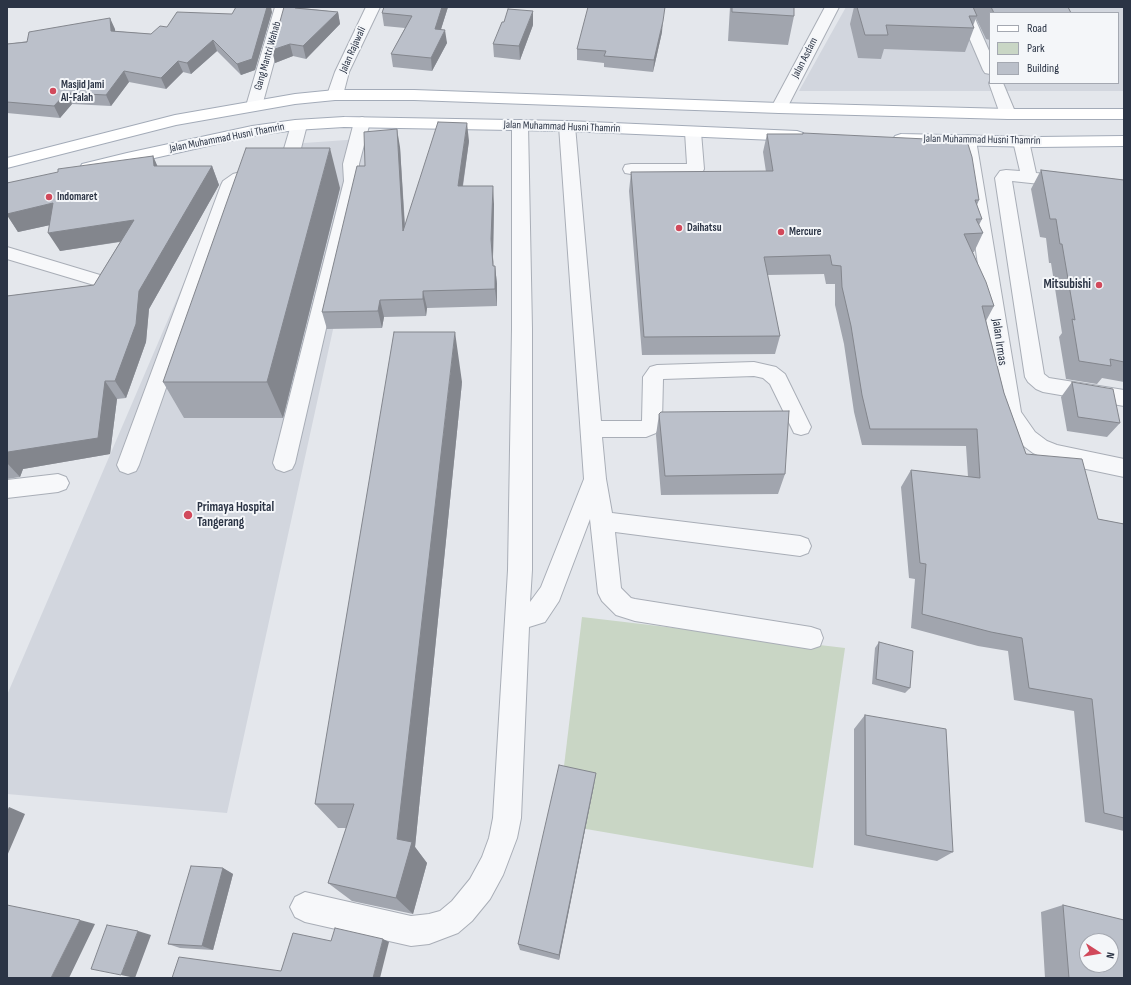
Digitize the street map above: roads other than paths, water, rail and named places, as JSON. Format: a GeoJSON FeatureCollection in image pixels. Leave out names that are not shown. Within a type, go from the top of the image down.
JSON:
{"type":"FeatureCollection","features":[{"type":"Feature","properties":{"kind":"main road","name":"Jalan Muhammad Husni Thamrin"},"geometry":{"type":"LineString","coordinates":[[7,163],[175,120],[254,106],[335,95],[422,96],[1008,114],[1124,114]]}},
{"type":"Feature","properties":{"kind":"main road","name":"Jalan Muhammad Husni Thamrin"},"geometry":{"type":"LineString","coordinates":[[74,172],[127,158],[224,136],[299,125],[362,122],[567,126],[812,136]]}},
{"type":"Feature","properties":{"kind":"main road","name":"Jalan Muhammad Husni Thamrin"},"geometry":{"type":"LineString","coordinates":[[890,138],[1124,142]]}},
{"type":"Feature","properties":{"kind":"street","name":"Gang Mantri Wahab"},"geometry":{"type":"LineString","coordinates":[[254,106],[282,7]]}},
{"type":"Feature","properties":{"kind":"street","name":"Jalan Rajawali"},"geometry":{"type":"LineString","coordinates":[[335,95],[342,72],[373,7]]}},
{"type":"Feature","properties":{"kind":"street","name":"Jalan Asdam"},"geometry":{"type":"LineString","coordinates":[[780,108],[832,7]]}},
{"type":"Feature","properties":{"kind":"street"},"geometry":{"type":"LineString","coordinates":[[963,7],[989,68]]}},
{"type":"Feature","properties":{"kind":"street"},"geometry":{"type":"LineString","coordinates":[[996,84],[1008,114]]}},
{"type":"Feature","properties":{"kind":"street"},"geometry":{"type":"LineString","coordinates":[[284,463],[344,181],[351,164],[362,122]]}},
{"type":"Feature","properties":{"kind":"street"},"geometry":{"type":"LineString","coordinates":[[128,465],[229,185],[233,181],[284,166],[290,160],[299,125]]}},
{"type":"Feature","properties":{"kind":"street"},"geometry":{"type":"LineString","coordinates":[[304,907],[411,931],[429,929],[448,923],[462,911],[480,889],[493,865],[503,838],[507,818],[520,570],[522,329],[520,125]]}},
{"type":"Feature","properties":{"kind":"street"},"geometry":{"type":"LineString","coordinates":[[567,126],[595,479],[602,521],[610,592],[624,607],[635,610],[811,638]]}},
{"type":"Feature","properties":{"kind":"street"},"geometry":{"type":"LineString","coordinates":[[631,169],[696,168],[693,132]]}},
{"type":"Feature","properties":{"kind":"street","name":"Jalan Irmas"},"geometry":{"type":"LineString","coordinates":[[968,140],[1008,403],[1011,414],[1028,438],[1040,447],[1053,453],[1124,468]]}},
{"type":"Feature","properties":{"kind":"street"},"geometry":{"type":"LineString","coordinates":[[1021,141],[1029,177]]}},
{"type":"Feature","properties":{"kind":"street"},"geometry":{"type":"LineString","coordinates":[[1124,188],[1006,175],[1003,178],[1035,377],[1043,384],[1124,398]]}},
{"type":"Feature","properties":{"kind":"street"},"geometry":{"type":"LineString","coordinates":[[233,181],[289,181]]}},
{"type":"Feature","properties":{"kind":"street"},"geometry":{"type":"LineString","coordinates":[[7,253],[104,282]]}},
{"type":"Feature","properties":{"kind":"street"},"geometry":{"type":"LineString","coordinates":[[592,429],[646,429],[649,427],[652,422],[653,377],[657,372],[754,369],[769,372],[778,379],[800,427]]}},
{"type":"Feature","properties":{"kind":"street"},"geometry":{"type":"LineString","coordinates":[[518,619],[536,614],[551,594],[595,479]]}},
{"type":"Feature","properties":{"kind":"street"},"geometry":{"type":"LineString","coordinates":[[7,489],[58,483]]}},
{"type":"Feature","properties":{"kind":"street"},"geometry":{"type":"LineString","coordinates":[[602,521],[800,546]]}},
{"type":"Feature","properties":{"kind":"place","name":"Masjid Jami Al-Falah"},"geometry":{"type":"Point","coordinates":[53,91]}},
{"type":"Feature","properties":{"kind":"place","name":"Indomaret"},"geometry":{"type":"Point","coordinates":[49,197]}},
{"type":"Feature","properties":{"kind":"place","name":"Daihatsu"},"geometry":{"type":"Point","coordinates":[679,228]}},
{"type":"Feature","properties":{"kind":"place","name":"Mercure"},"geometry":{"type":"Point","coordinates":[781,232]}},
{"type":"Feature","properties":{"kind":"place","name":"Mitsubishi"},"geometry":{"type":"Point","coordinates":[1099,285]}},
{"type":"Feature","properties":{"kind":"place","name":"Primaya Hospital Tangerang"},"geometry":{"type":"Point","coordinates":[188,515]}}]}
